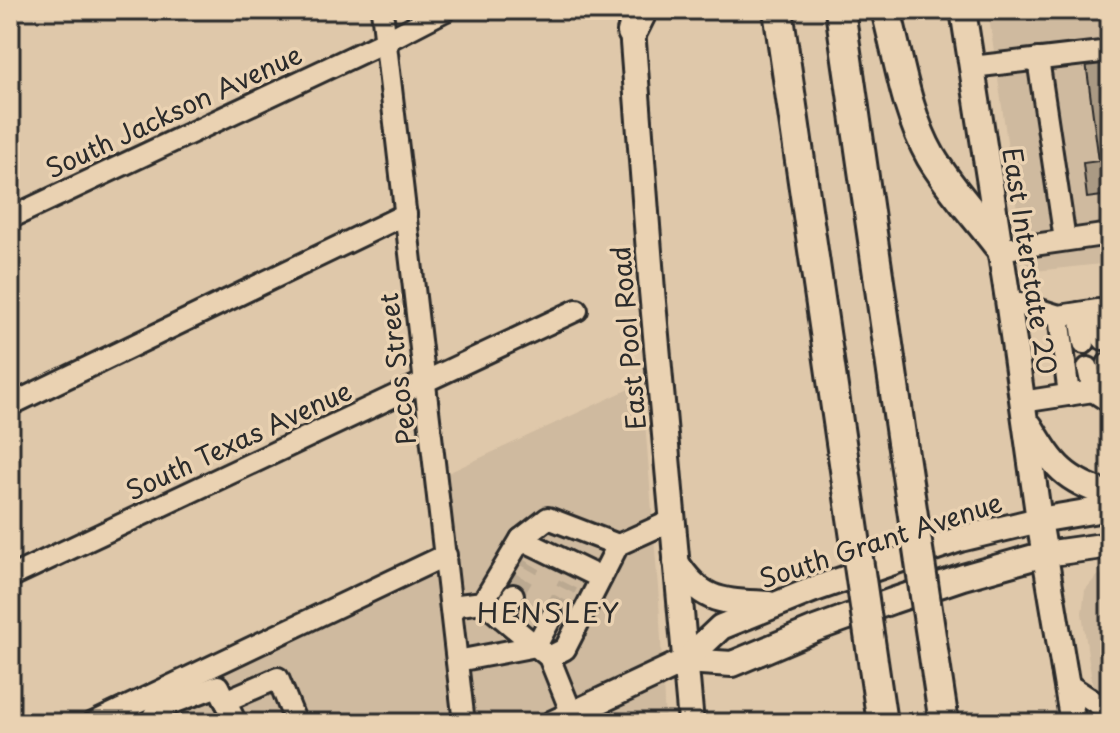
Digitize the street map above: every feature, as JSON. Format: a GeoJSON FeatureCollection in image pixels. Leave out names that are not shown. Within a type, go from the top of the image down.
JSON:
{"type":"FeatureCollection","features":[{"type":"Feature","properties":{"kind":"highway"},"geometry":{"type":"LineString","coordinates":[[778,10],[882,723]]}},
{"type":"Feature","properties":{"kind":"highway"},"geometry":{"type":"LineString","coordinates":[[840,10],[944,723]]}},
{"type":"Feature","properties":{"kind":"highway"},"geometry":{"type":"LineString","coordinates":[[886,10],[920,135],[942,175],[999,248]]}},
{"type":"Feature","properties":{"kind":"main road","name":"East Interstate 20"},"geometry":{"type":"LineString","coordinates":[[963,10],[1039,520],[1073,723]]}},
{"type":"Feature","properties":{"kind":"main road","name":"East Pool Road"},"geometry":{"type":"LineString","coordinates":[[635,17],[652,291],[691,723]]}},
{"type":"Feature","properties":{"kind":"main road"},"geometry":{"type":"LineString","coordinates":[[1023,409],[1057,466],[1085,486],[1110,495]]}},
{"type":"Feature","properties":{"kind":"main road","name":"South Grant Avenue"},"geometry":{"type":"LineString","coordinates":[[562,719],[685,661],[721,627],[812,590],[960,539],[1039,520],[1110,508]]}},
{"type":"Feature","properties":{"kind":"main road","name":"South Grant Avenue"},"geometry":{"type":"LineString","coordinates":[[685,661],[732,664],[815,629],[963,577],[1045,554],[1110,545]]}},
{"type":"Feature","properties":{"kind":"main road"},"geometry":{"type":"LineString","coordinates":[[676,562],[686,577],[712,597],[775,605]]}},
{"type":"Feature","properties":{"kind":"street","name":"Pecos Street"},"geometry":{"type":"LineString","coordinates":[[382,10],[464,723]]}},
{"type":"Feature","properties":{"kind":"street","name":"South Jackson Avenue"},"geometry":{"type":"LineString","coordinates":[[10,218],[446,10]]}},
{"type":"Feature","properties":{"kind":"street"},"geometry":{"type":"LineString","coordinates":[[972,67],[1110,51]]}},
{"type":"Feature","properties":{"kind":"street"},"geometry":{"type":"LineString","coordinates":[[1038,59],[1065,240]]}},
{"type":"Feature","properties":{"kind":"street"},"geometry":{"type":"LineString","coordinates":[[10,405],[406,214]]}},
{"type":"Feature","properties":{"kind":"street"},"geometry":{"type":"LineString","coordinates":[[999,248],[1110,234]]}},
{"type":"Feature","properties":{"kind":"street"},"geometry":{"type":"LineString","coordinates":[[1008,300],[1070,315],[1098,310],[1093,341]]}},
{"type":"Feature","properties":{"kind":"street","name":"South Texas Avenue"},"geometry":{"type":"LineString","coordinates":[[10,577],[577,310]]}},
{"type":"Feature","properties":{"kind":"street"},"geometry":{"type":"LineString","coordinates":[[1069,395],[1070,315]]}},
{"type":"Feature","properties":{"kind":"street"},"geometry":{"type":"LineString","coordinates":[[1023,409],[1069,395],[1101,396],[1102,370]]}},
{"type":"Feature","properties":{"kind":"street"},"geometry":{"type":"LineString","coordinates":[[483,602],[521,539],[548,518],[618,545]]}},
{"type":"Feature","properties":{"kind":"street"},"geometry":{"type":"LineString","coordinates":[[457,661],[565,649],[618,545],[673,520]]}},
{"type":"Feature","properties":{"kind":"street"},"geometry":{"type":"LineString","coordinates":[[521,539],[536,556],[573,575],[601,578]]}},
{"type":"Feature","properties":{"kind":"street"},"geometry":{"type":"LineString","coordinates":[[93,723],[446,555]]}},
{"type":"Feature","properties":{"kind":"street"},"geometry":{"type":"LineString","coordinates":[[501,617],[513,595]]}},
{"type":"Feature","properties":{"kind":"street"},"geometry":{"type":"LineString","coordinates":[[451,606],[483,602],[542,651]]}},
{"type":"Feature","properties":{"kind":"street"},"geometry":{"type":"LineString","coordinates":[[552,616],[542,651],[562,719]]}},
{"type":"Feature","properties":{"kind":"street"},"geometry":{"type":"LineString","coordinates":[[225,701],[278,678],[296,723]]}},
{"type":"Feature","properties":{"kind":"street"},"geometry":{"type":"LineString","coordinates":[[1066,683],[1107,703]]}},
{"type":"Feature","properties":{"kind":"street"},"geometry":{"type":"LineString","coordinates":[[150,723],[157,709],[218,686],[236,723]]}},
{"type":"Feature","properties":{"kind":"shaded area"},"geometry":{"type":"Polygon","coordinates":[[[988,10],[1110,10],[1110,263],[1026,272],[988,10]]]}},
{"type":"Feature","properties":{"kind":"shaded area"},"geometry":{"type":"Polygon","coordinates":[[[642,383],[665,723],[90,723],[445,557],[437,478],[642,383]]]}},
{"type":"Feature","properties":{"kind":"shaded area"},"geometry":{"type":"Polygon","coordinates":[[[1110,572],[1110,723],[1098,723],[1082,613],[1085,590],[1097,576],[1110,572]]]}},
{"type":"Feature","properties":{"kind":"building"},"geometry":{"type":"Polygon","coordinates":[[[1110,59],[1110,195],[1087,198],[1083,163],[1099,161],[1086,62],[1110,59]]]}},
{"type":"Feature","properties":{"kind":"tunnel"},"geometry":{"type":"LineString","coordinates":[[513,595],[531,564]]}},
{"type":"Feature","properties":{"kind":"tunnel"},"geometry":{"type":"LineString","coordinates":[[552,616],[568,584]]}},
{"type":"Feature","properties":{"kind":"district","name":"HENSLEY"},"geometry":{"type":"Point","coordinates":[549,613]}}]}
